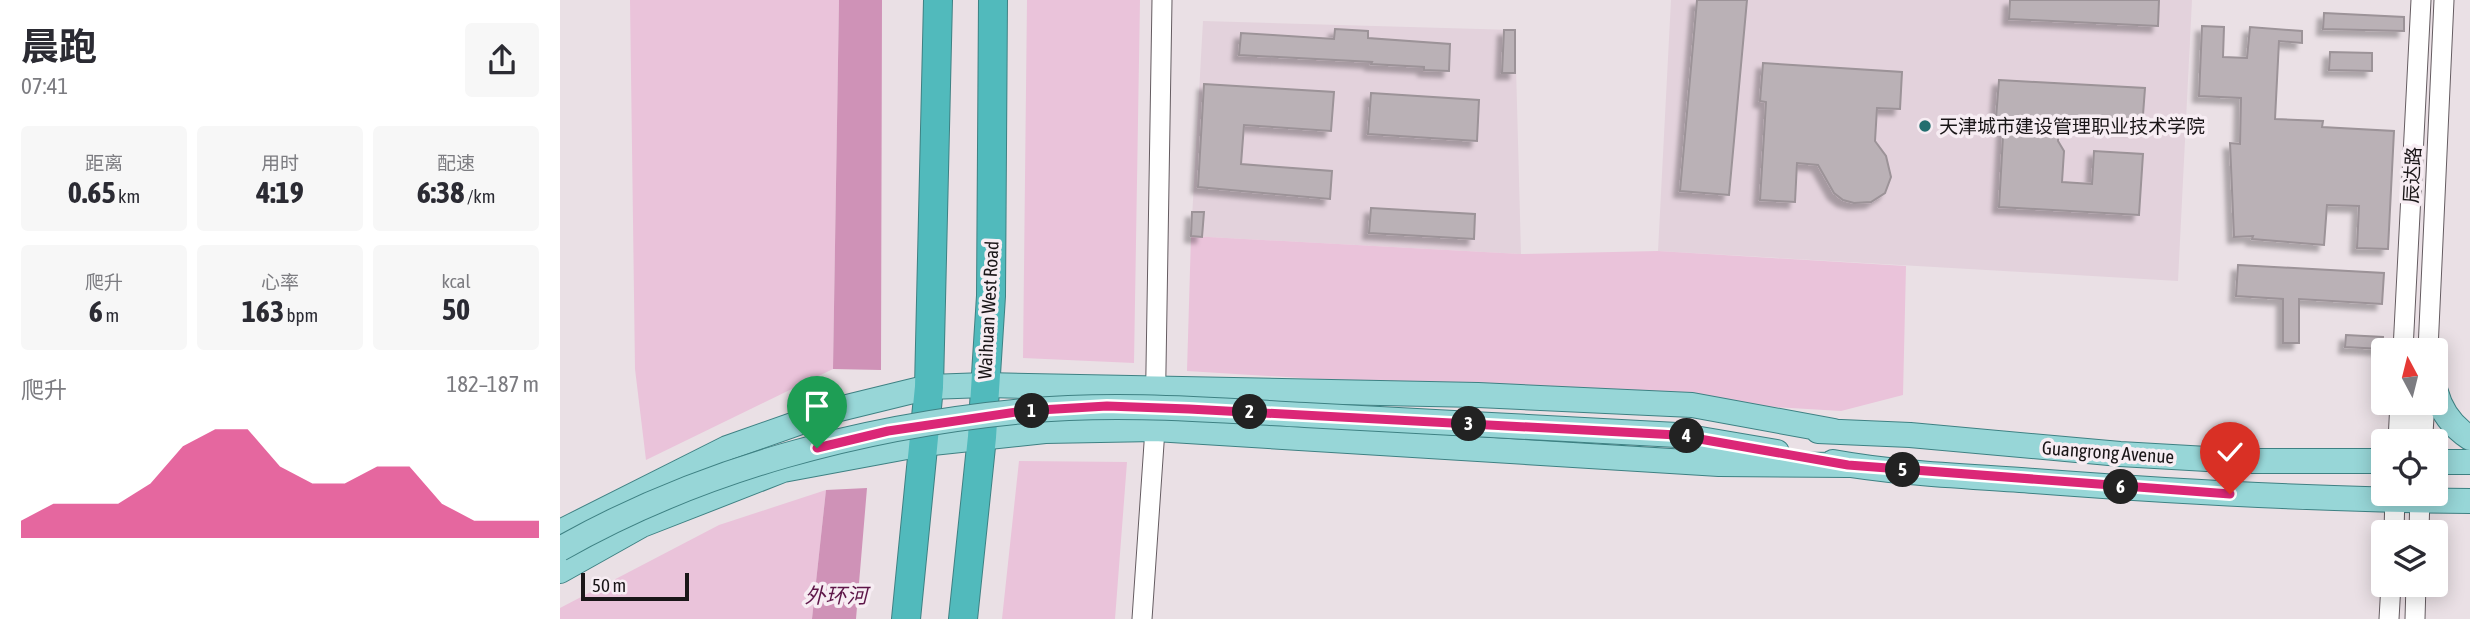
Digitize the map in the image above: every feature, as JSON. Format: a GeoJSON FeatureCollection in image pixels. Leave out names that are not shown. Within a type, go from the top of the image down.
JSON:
{"type":"FeatureCollection","features":[{"type":"Feature","properties":{"kind":"highway"},"geometry":{"type":"LineString","coordinates":[[906,619],[929,387],[938,0]]}},
{"type":"Feature","properties":{"kind":"highway","name":"Waihuan West Road"},"geometry":{"type":"LineString","coordinates":[[963,619],[982,437],[991,296],[993,0]]}},
{"type":"Feature","properties":{"kind":"main road"},"geometry":{"type":"LineString","coordinates":[[560,532],[727,449],[835,410],[929,387],[1478,395],[1692,405],[1834,431]]}},
{"type":"Feature","properties":{"kind":"main road"},"geometry":{"type":"LineString","coordinates":[[560,549],[604,524],[746,466],[888,431],[1023,411],[1107,406],[1189,409],[1677,435],[1834,431]]}},
{"type":"Feature","properties":{"kind":"main road"},"geometry":{"type":"LineString","coordinates":[[2447,415],[2455,426],[2470,438]]}},
{"type":"Feature","properties":{"kind":"main road"},"geometry":{"type":"LineString","coordinates":[[560,571],[642,525],[783,470],[923,444],[1045,431],[1155,429],[1719,464],[1848,465]]}},
{"type":"Feature","properties":{"kind":"main road","name":"Guangrong Avenue"},"geometry":{"type":"LineString","coordinates":[[1834,431],[2242,461],[2371,461]]}},
{"type":"Feature","properties":{"kind":"main road","name":"Guangrong Avenue"},"geometry":{"type":"LineString","coordinates":[[1677,435],[1848,465],[2134,488],[2371,496]]}},
{"type":"Feature","properties":{"kind":"main road"},"geometry":{"type":"LineString","coordinates":[[2448,461],[2470,462]]}},
{"type":"Feature","properties":{"kind":"main road","name":"Guangrong Avenue"},"geometry":{"type":"LineString","coordinates":[[2448,499],[2470,501]]}},
{"type":"Feature","properties":{"kind":"street"},"geometry":{"type":"LineString","coordinates":[[1142,619],[1155,429],[1162,0]]}},
{"type":"Feature","properties":{"kind":"street","name":"辰达路"},"geometry":{"type":"LineString","coordinates":[[2404,338],[2421,0]]}},
{"type":"Feature","properties":{"kind":"street","name":"辰达路"},"geometry":{"type":"LineString","coordinates":[[2429,338],[2444,0]]}},
{"type":"Feature","properties":{"kind":"street"},"geometry":{"type":"LineString","coordinates":[[2448,465],[2470,474]]}},
{"type":"Feature","properties":{"kind":"street"},"geometry":{"type":"LineString","coordinates":[[2389,619],[2390,597]]}},
{"type":"Feature","properties":{"kind":"street"},"geometry":{"type":"LineString","coordinates":[[2415,619],[2416,597]]}},
{"type":"Feature","properties":{"kind":"shaded area"},"geometry":{"type":"Polygon","coordinates":[[[630,0],[839,0],[833,369],[646,460],[635,369],[630,0]]]}},
{"type":"Feature","properties":{"kind":"shaded area"},"geometry":{"type":"Polygon","coordinates":[[[1027,0],[1140,0],[1134,363],[1023,358],[1027,0]]]}},
{"type":"Feature","properties":{"kind":"shaded area","name":"天津城市建设管理职业技术学院"},"geometry":{"type":"Polygon","coordinates":[[[1671,0],[2192,0],[2178,281],[1658,251],[1671,0]]]}},
{"type":"Feature","properties":{"kind":"shaded area"},"geometry":{"type":"Polygon","coordinates":[[[1203,21],[1515,30],[1521,254],[1191,236],[1203,21]]]}},
{"type":"Feature","properties":{"kind":"shaded area"},"geometry":{"type":"Polygon","coordinates":[[[1191,236],[1521,254],[1658,251],[1906,266],[1903,395],[1841,411],[1187,371],[1191,236]]]}},
{"type":"Feature","properties":{"kind":"shaded area"},"geometry":{"type":"Polygon","coordinates":[[[1019,461],[1127,462],[1115,619],[1002,619],[1019,461]]]}},
{"type":"Feature","properties":{"kind":"shaded area"},"geometry":{"type":"Polygon","coordinates":[[[826,490],[812,619],[560,619],[560,608],[719,525],[826,490]]]}},
{"type":"Feature","properties":{"kind":"water"},"geometry":{"type":"Polygon","coordinates":[[[839,0],[882,0],[881,370],[833,369],[839,0]]]}},
{"type":"Feature","properties":{"kind":"water","name":"外环河"},"geometry":{"type":"Polygon","coordinates":[[[867,488],[856,619],[812,619],[826,490],[867,488]]]}},
{"type":"Feature","properties":{"kind":"building"},"geometry":{"type":"Polygon","coordinates":[[[1697,0],[1747,0],[1729,195],[1680,191],[1697,0]]]}},
{"type":"Feature","properties":{"kind":"building"},"geometry":{"type":"Polygon","coordinates":[[[2010,0],[2159,0],[2158,26],[2009,19],[2010,0]]]}},
{"type":"Feature","properties":{"kind":"building"},"geometry":{"type":"Polygon","coordinates":[[[2324,13],[2404,17],[2404,31],[2323,29],[2324,13]]]}},
{"type":"Feature","properties":{"kind":"building"},"geometry":{"type":"Polygon","coordinates":[[[2202,26],[2224,27],[2223,57],[2247,58],[2250,27],[2302,31],[2302,43],[2279,41],[2275,119],[2323,121],[2322,127],[2394,131],[2388,249],[2357,248],[2359,206],[2327,205],[2324,245],[2252,239],[2253,236],[2234,237],[2230,143],[2240,144],[2241,98],[2199,96],[2202,26]]]}},
{"type":"Feature","properties":{"kind":"building"},"geometry":{"type":"Polygon","coordinates":[[[1335,29],[1368,31],[1368,38],[1450,44],[1449,71],[1371,64],[1372,62],[1239,55],[1241,33],[1334,39],[1335,29]]]}},
{"type":"Feature","properties":{"kind":"building"},"geometry":{"type":"Polygon","coordinates":[[[1504,30],[1515,30],[1515,73],[1502,73],[1504,30]]]}},
{"type":"Feature","properties":{"kind":"building"},"geometry":{"type":"Polygon","coordinates":[[[2330,52],[2372,53],[2372,71],[2329,70],[2330,52]]]}},
{"type":"Feature","properties":{"kind":"building"},"geometry":{"type":"Polygon","coordinates":[[[1763,63],[1902,72],[1900,109],[1877,108],[1875,141],[1886,156],[1891,177],[1885,193],[1871,202],[1854,203],[1843,200],[1834,193],[1818,165],[1797,163],[1795,202],[1760,200],[1766,102],[1760,101],[1763,63]]]}},
{"type":"Feature","properties":{"kind":"building"},"geometry":{"type":"Polygon","coordinates":[[[1999,80],[2145,88],[2142,128],[2059,123],[2058,141],[2064,151],[2062,182],[2092,184],[2094,151],[2143,154],[2139,215],[1999,207],[2004,118],[1996,118],[1999,80]]]}},
{"type":"Feature","properties":{"kind":"building"},"geometry":{"type":"Polygon","coordinates":[[[1204,84],[1334,92],[1331,131],[1244,125],[1241,164],[1332,171],[1330,199],[1198,187],[1204,84]]]}},
{"type":"Feature","properties":{"kind":"building"},"geometry":{"type":"Polygon","coordinates":[[[1371,93],[1479,100],[1477,141],[1368,134],[1371,93]]]}},
{"type":"Feature","properties":{"kind":"building"},"geometry":{"type":"Polygon","coordinates":[[[1371,208],[1475,214],[1474,239],[1369,233],[1371,208]]]}},
{"type":"Feature","properties":{"kind":"building"},"geometry":{"type":"Polygon","coordinates":[[[1192,212],[1204,212],[1202,237],[1191,236],[1192,212]]]}},
{"type":"Feature","properties":{"kind":"building"},"geometry":{"type":"Polygon","coordinates":[[[2238,265],[2384,273],[2382,304],[2299,299],[2299,343],[2283,343],[2283,299],[2236,296],[2238,265]]]}},
{"type":"Feature","properties":{"kind":"building"},"geometry":{"type":"Polygon","coordinates":[[[2346,335],[2383,337],[2371,338],[2371,348],[2345,347],[2346,335]]]}},
{"type":"Feature","properties":{"kind":"place","name":"天津城市建设管理职业技术学院"},"geometry":{"type":"Point","coordinates":[1925,126]}},
{"type":"Feature","properties":{"kind":"route"},"geometry":{"type":"LineString","coordinates":[[817,448],[888,431],[1023,411],[1107,406],[1677,435],[1848,465],[2230,494]]}}]}
